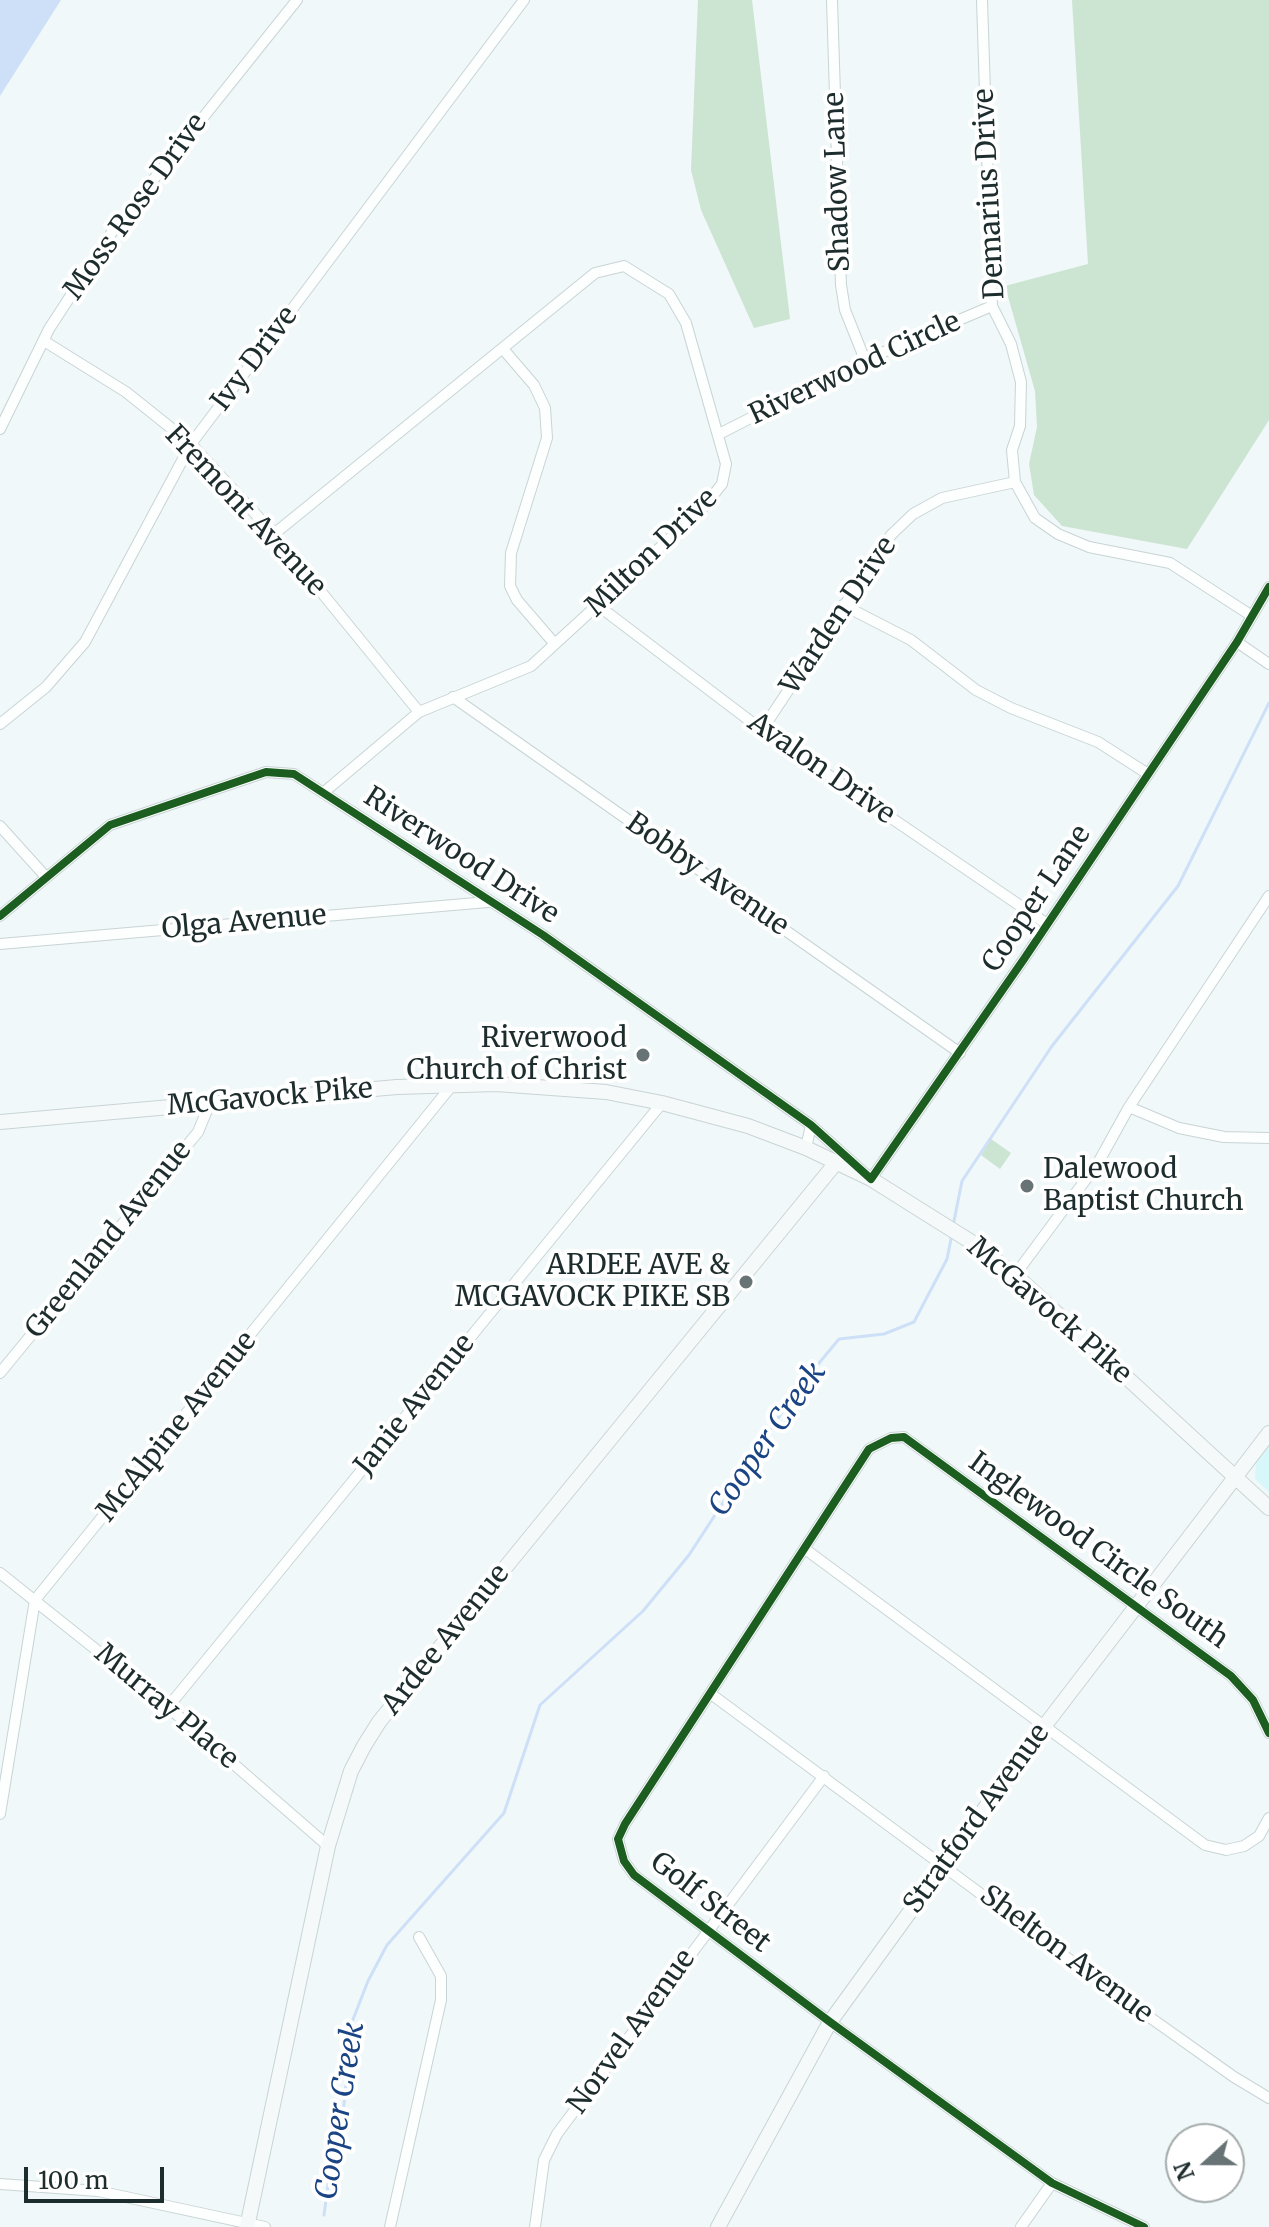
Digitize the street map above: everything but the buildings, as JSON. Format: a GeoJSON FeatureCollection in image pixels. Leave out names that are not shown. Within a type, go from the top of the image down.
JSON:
{"type":"FeatureCollection","features":[{"type":"Feature","properties":{"kind":"street","name":"Moss Rose Drive"},"geometry":{"type":"LineString","coordinates":[[0,429],[44,341],[114,229],[297,0]]}},
{"type":"Feature","properties":{"kind":"street","name":"Ivy Drive"},"geometry":{"type":"LineString","coordinates":[[0,724],[46,687],[85,642],[191,444],[524,0]]}},
{"type":"Feature","properties":{"kind":"street","name":"Shadow Lane"},"geometry":{"type":"LineString","coordinates":[[832,0],[841,285],[845,310],[865,360]]}},
{"type":"Feature","properties":{"kind":"street","name":"Demarius Drive"},"geometry":{"type":"LineString","coordinates":[[982,0],[992,306],[1011,344],[1021,382],[1020,426],[1012,450],[1015,482],[1035,518],[1058,534],[1089,547],[1170,563],[1252,616]]}},
{"type":"Feature","properties":{"kind":"street","name":"Milton Drive"},"geometry":{"type":"LineString","coordinates":[[274,534],[595,273],[624,266],[669,294],[686,323],[726,464],[722,484],[702,509],[600,607],[554,643],[531,666],[419,712],[323,793]]}},
{"type":"Feature","properties":{"kind":"street","name":"Riverwood Circle"},"geometry":{"type":"LineString","coordinates":[[719,434],[865,360],[992,306]]}},
{"type":"Feature","properties":{"kind":"street","name":"Fremont Avenue"},"geometry":{"type":"LineString","coordinates":[[44,341],[126,392],[191,444],[274,534],[419,712]]}},
{"type":"Feature","properties":{"kind":"street"},"geometry":{"type":"LineString","coordinates":[[503,349],[534,385],[545,408],[547,438],[511,553],[510,586],[517,600],[554,643]]}},
{"type":"Feature","properties":{"kind":"street","name":"Warden Drive"},"geometry":{"type":"LineString","coordinates":[[762,730],[891,535],[913,514],[942,498],[1015,482]]}},
{"type":"Feature","properties":{"kind":"street"},"geometry":{"type":"LineString","coordinates":[[1252,616],[1269,587]]}},
{"type":"Feature","properties":{"kind":"street"},"geometry":{"type":"LineString","coordinates":[[843,605],[911,640],[976,690],[1011,708],[1098,742],[1148,774]]}},
{"type":"Feature","properties":{"kind":"street","name":"Avalon Drive"},"geometry":{"type":"LineString","coordinates":[[600,607],[762,730],[1047,924]]}},
{"type":"Feature","properties":{"kind":"street","name":"Cooper Lane"},"geometry":{"type":"LineString","coordinates":[[871,1179],[960,1053],[1252,616]]}},
{"type":"Feature","properties":{"kind":"street"},"geometry":{"type":"LineString","coordinates":[[1237,642],[1269,664]]}},
{"type":"Feature","properties":{"kind":"street","name":"Bobby Avenue"},"geometry":{"type":"LineString","coordinates":[[453,697],[960,1053]]}},
{"type":"Feature","properties":{"kind":"street","name":"Riverwood Drive"},"geometry":{"type":"LineString","coordinates":[[0,916],[110,825],[266,772],[294,774],[543,935],[811,1125],[871,1179]]}},
{"type":"Feature","properties":{"kind":"street"},"geometry":{"type":"LineString","coordinates":[[0,826],[46,877]]}},
{"type":"Feature","properties":{"kind":"street"},"geometry":{"type":"LineString","coordinates":[[1015,1275],[1098,1163],[1129,1107],[1269,896]]}},
{"type":"Feature","properties":{"kind":"street","name":"Olga Avenue"},"geometry":{"type":"LineString","coordinates":[[0,944],[488,902]]}},
{"type":"Feature","properties":{"kind":"street","name":"McGavock Pike"},"geometry":{"type":"LineString","coordinates":[[0,1122],[453,1084],[545,1085],[662,1103],[748,1126],[806,1148],[871,1179],[962,1236],[1015,1275],[1269,1508]]}},
{"type":"Feature","properties":{"kind":"street","name":"McAlpine Avenue"},"geometry":{"type":"LineString","coordinates":[[0,1814],[35,1600],[453,1084]]}},
{"type":"Feature","properties":{"kind":"street","name":"Greenland Avenue"},"geometry":{"type":"LineString","coordinates":[[0,1373],[198,1132],[210,1103]]}},
{"type":"Feature","properties":{"kind":"street","name":"Janie Avenue"},"geometry":{"type":"LineString","coordinates":[[168,1707],[662,1103]]}},
{"type":"Feature","properties":{"kind":"street"},"geometry":{"type":"LineString","coordinates":[[1129,1107],[1179,1128],[1224,1137],[1269,1138]]}},
{"type":"Feature","properties":{"kind":"street"},"geometry":{"type":"LineString","coordinates":[[806,1148],[811,1125]]}},
{"type":"Feature","properties":{"kind":"street","name":"Ardee Avenue"},"geometry":{"type":"LineString","coordinates":[[247,2225],[328,1846],[351,1771],[379,1722],[835,1164],[838,1148]]}},
{"type":"Feature","properties":{"kind":"street","name":"Stratford Avenue"},"geometry":{"type":"LineString","coordinates":[[718,2227],[830,2022],[1046,1724],[1233,1476],[1269,1433]]}},
{"type":"Feature","properties":{"kind":"street","name":"Inglewood Circle South"},"geometry":{"type":"LineString","coordinates":[[878,1443],[904,1437],[1231,1676],[1253,1700],[1269,1733]]}},
{"type":"Feature","properties":{"kind":"street","name":"Golf Street"},"geometry":{"type":"LineString","coordinates":[[878,1443],[869,1449],[618,1839],[624,1861],[634,1875],[707,1930],[1052,2183],[1144,2227]]}},
{"type":"Feature","properties":{"kind":"street"},"geometry":{"type":"LineString","coordinates":[[805,1549],[1046,1724],[1205,1845],[1226,1850],[1244,1846],[1259,1836],[1269,1818]]}},
{"type":"Feature","properties":{"kind":"street","name":"Murray Place"},"geometry":{"type":"LineString","coordinates":[[0,1573],[168,1707],[328,1846]]}},
{"type":"Feature","properties":{"kind":"street","name":"Shelton Avenue"},"geometry":{"type":"LineString","coordinates":[[711,1694],[1093,1977],[1234,2077],[1269,2098]]}},
{"type":"Feature","properties":{"kind":"street","name":"Norvel Avenue"},"geometry":{"type":"LineString","coordinates":[[535,2227],[544,2160],[557,2134],[824,1776]]}},
{"type":"Feature","properties":{"kind":"street"},"geometry":{"type":"LineString","coordinates":[[390,2227],[441,2000],[441,1976],[419,1937]]}},
{"type":"Feature","properties":{"kind":"street"},"geometry":{"type":"LineString","coordinates":[[1021,2227],[1052,2183]]}},
{"type":"Feature","properties":{"kind":"street"},"geometry":{"type":"LineString","coordinates":[[0,2184],[98,2191],[265,2227]]}},
{"type":"Feature","properties":{"kind":"shaded area"},"geometry":{"type":"Polygon","coordinates":[[[0,0],[61,0],[0,96],[0,0]]]}},
{"type":"Feature","properties":{"kind":"shaded area"},"geometry":{"type":"Polygon","coordinates":[[[1269,1443],[1269,1492],[1255,1479],[1256,1460],[1269,1443]]]}},
{"type":"Feature","properties":{"kind":"green space"},"geometry":{"type":"Polygon","coordinates":[[[698,0],[752,0],[790,319],[754,328],[701,210],[691,170],[698,0]]]}},
{"type":"Feature","properties":{"kind":"green space"},"geometry":{"type":"Polygon","coordinates":[[[1072,0],[1269,0],[1269,420],[1187,549],[1062,526],[1034,495],[1029,464],[1037,427],[1035,391],[1005,286],[1088,264],[1072,0]]]}},
{"type":"Feature","properties":{"kind":"green space"},"geometry":{"type":"Polygon","coordinates":[[[991,1139],[1011,1153],[1000,1169],[981,1155],[991,1139]]]}},
{"type":"Feature","properties":{"kind":"waterway","name":"Cooper Creek"},"geometry":{"type":"LineString","coordinates":[[953,1226],[962,1181],[1052,1046],[1178,886],[1269,703]]}},
{"type":"Feature","properties":{"kind":"waterway","name":"Cooper Creek"},"geometry":{"type":"LineString","coordinates":[[324,2215],[333,2148],[344,2104],[352,2022],[368,1981],[387,1945],[504,1813],[540,1705],[643,1611],[689,1555],[795,1392],[839,1339],[884,1334],[914,1322],[947,1259],[952,1234]]}},
{"type":"Feature","properties":{"kind":"cycle path"},"geometry":{"type":"LineString","coordinates":[[0,916],[110,825],[266,772],[294,774],[543,935],[811,1125],[871,1179],[1024,959],[1237,642],[1269,587]]}},
{"type":"Feature","properties":{"kind":"cycle path"},"geometry":{"type":"LineString","coordinates":[[1144,2227],[1052,2183],[830,2022],[634,1875],[624,1861],[618,1839],[869,1449],[891,1438],[904,1437],[1231,1676],[1253,1700],[1269,1733]]}},
{"type":"Feature","properties":{"kind":"place","name":"Riverwood Church of Christ"},"geometry":{"type":"Point","coordinates":[643,1055]}},
{"type":"Feature","properties":{"kind":"place","name":"Dalewood Baptist Church"},"geometry":{"type":"Point","coordinates":[1027,1186]}},
{"type":"Feature","properties":{"kind":"place","name":"ARDEE AVE & MCGAVOCK PIKE SB"},"geometry":{"type":"Point","coordinates":[746,1282]}}]}
